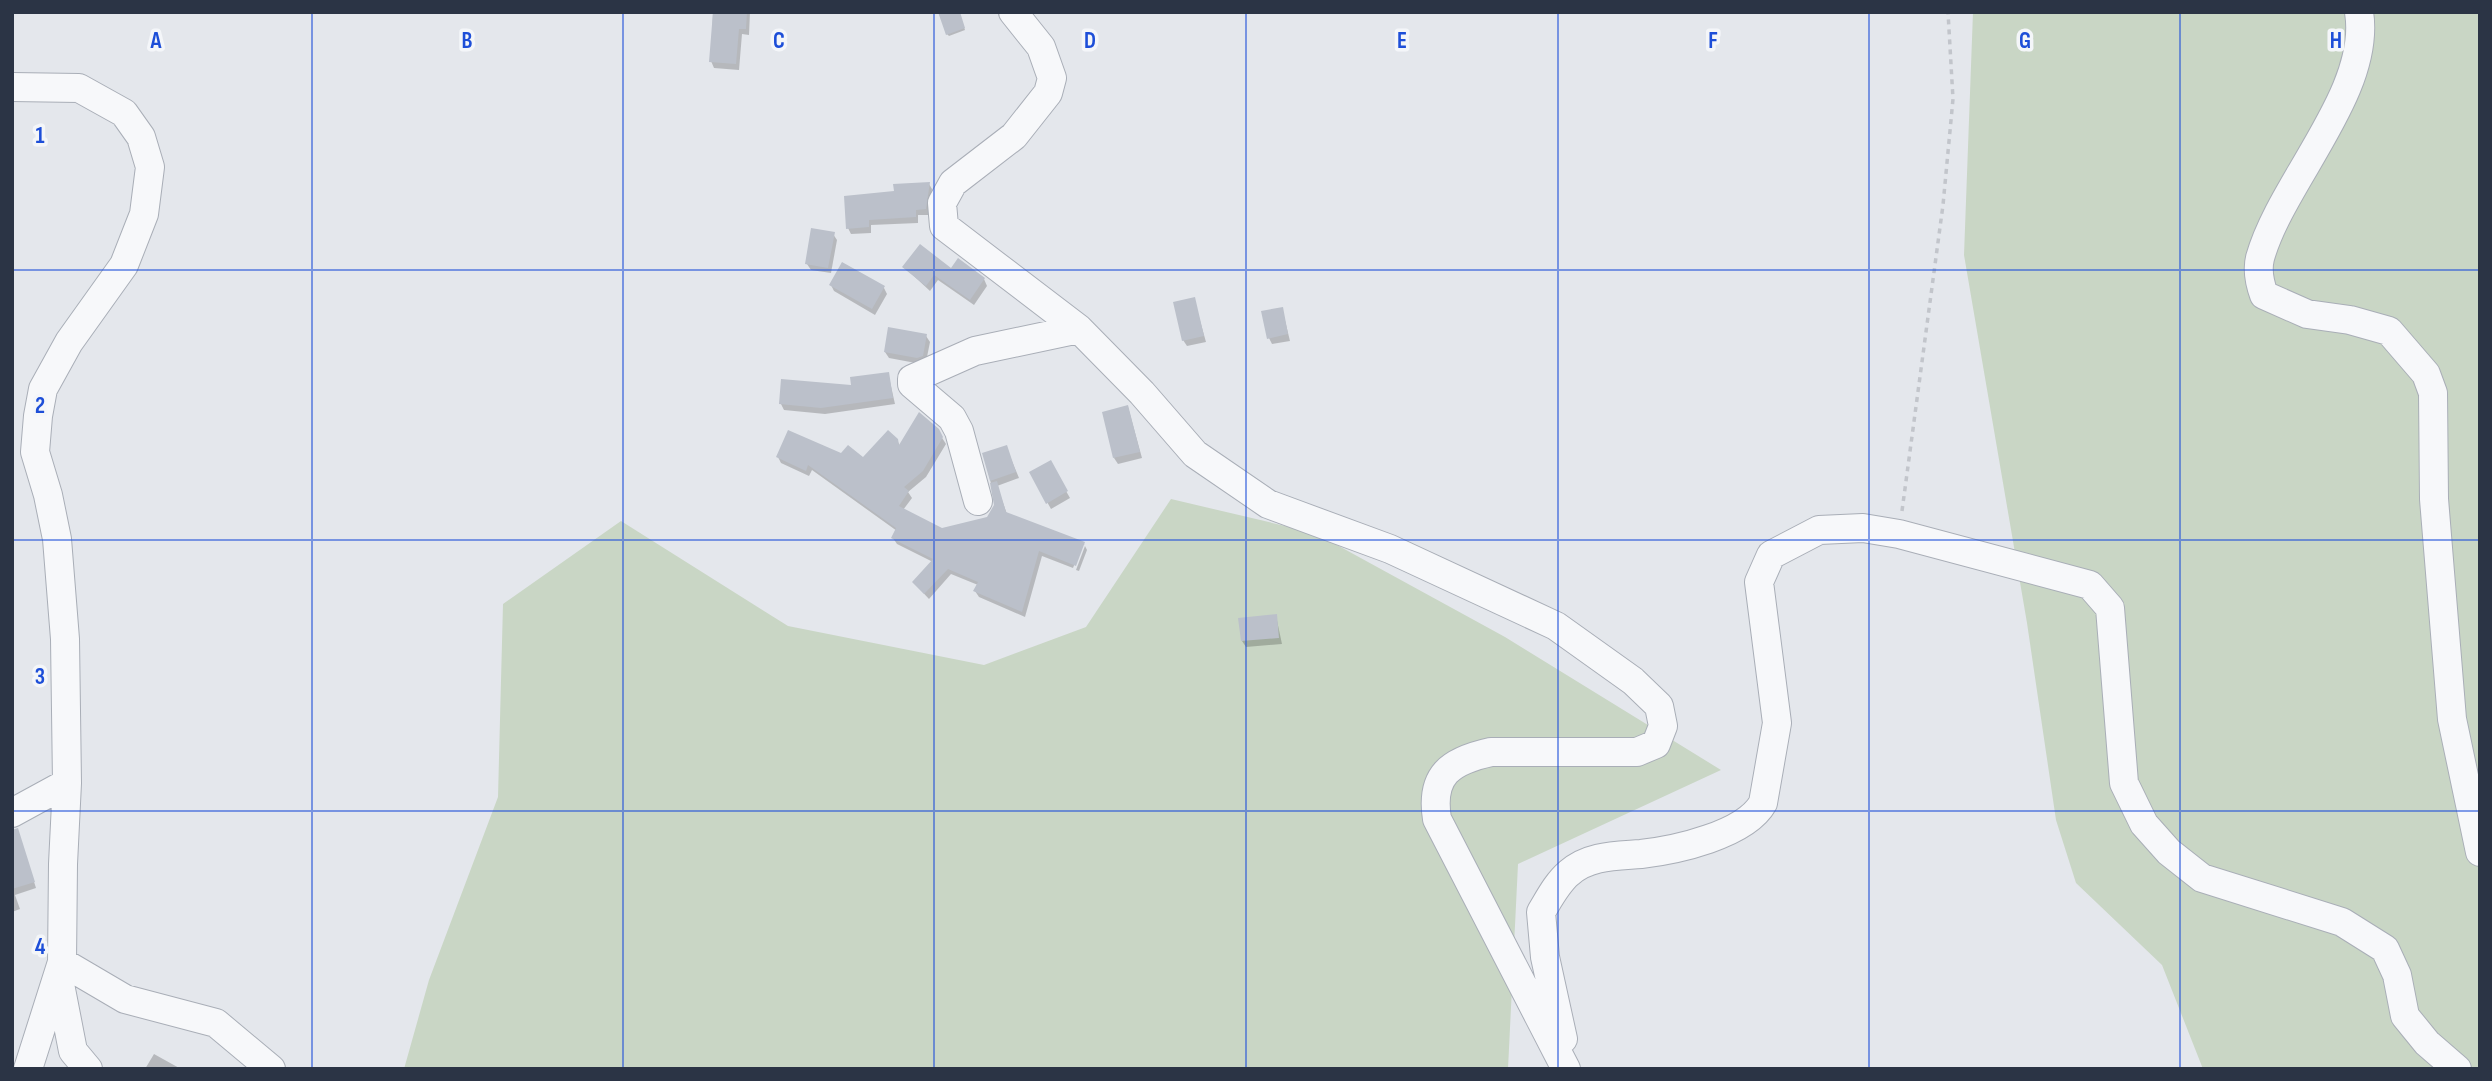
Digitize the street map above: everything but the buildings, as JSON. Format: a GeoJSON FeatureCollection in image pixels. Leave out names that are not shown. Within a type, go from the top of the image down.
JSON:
{"type":"FeatureCollection","features":[{"type":"Feature","properties":{"kind":"street"},"geometry":{"type":"LineString","coordinates":[[1013,12],[1041,47],[1052,78],[1048,93],[1014,136],[953,183],[942,203],[944,226],[1079,329],[1142,393],[1195,454],[1268,504],[1390,549],[1556,626],[1633,681],[1659,706],[1663,726],[1656,744],[1637,752],[1491,752],[1469,757],[1444,774],[1433,795],[1437,819],[1566,1069]]}},
{"type":"Feature","properties":{"kind":"street"},"geometry":{"type":"LineString","coordinates":[[2359,12],[2362,30],[2347,87],[2291,191],[2259,260],[2259,281],[2264,295],[2306,314],[2350,320],[2389,331],[2426,374],[2433,393],[2434,499],[2452,719],[2480,852]]}},
{"type":"Feature","properties":{"kind":"street"},"geometry":{"type":"LineString","coordinates":[[12,87],[79,88],[124,113],[141,137],[150,167],[144,214],[124,265],[69,342],[43,389],[35,452],[57,539],[65,639],[67,783],[60,970],[73,1051],[88,1069]]}},
{"type":"Feature","properties":{"kind":"street"},"geometry":{"type":"LineString","coordinates":[[978,501],[959,431],[952,418],[912,384],[912,379],[975,351],[1079,329]]}},
{"type":"Feature","properties":{"kind":"street"},"geometry":{"type":"LineString","coordinates":[[1572,1069],[1545,957],[1541,912],[1554,890],[1570,872],[1588,861],[1677,848],[1737,827],[1757,813],[1763,803],[1777,723],[1759,582],[1771,555],[1819,530],[1863,528],[1899,534],[2090,585],[2110,608],[2124,783],[2144,824],[2169,852],[2202,878],[2342,922],[2385,948],[2397,975],[2406,1016],[2427,1043],[2457,1069]]}},
{"type":"Feature","properties":{"kind":"street"},"geometry":{"type":"LineString","coordinates":[[12,813],[67,783]]}},
{"type":"Feature","properties":{"kind":"street"},"geometry":{"type":"LineString","coordinates":[[28,1069],[60,970]]}},
{"type":"Feature","properties":{"kind":"street"},"geometry":{"type":"LineString","coordinates":[[60,970],[125,999],[216,1023],[271,1069]]}},
{"type":"Feature","properties":{"kind":"path"},"geometry":{"type":"LineString","coordinates":[[1899,534],[1943,205],[1953,99],[1948,12]]}},
{"type":"Feature","properties":{"kind":"green space"},"geometry":{"type":"Polygon","coordinates":[[[1973,12],[2480,12],[2480,1069],[2203,1069],[2162,965],[2076,883],[2056,820],[2027,623],[1964,255],[1973,12]]]}},
{"type":"Feature","properties":{"kind":"green space"},"geometry":{"type":"Polygon","coordinates":[[[1171,499],[1315,533],[1505,637],[1721,770],[1518,864],[1508,1069],[404,1069],[429,980],[498,797],[503,604],[621,521],[788,626],[984,665],[1086,627],[1171,499]]]}}]}
